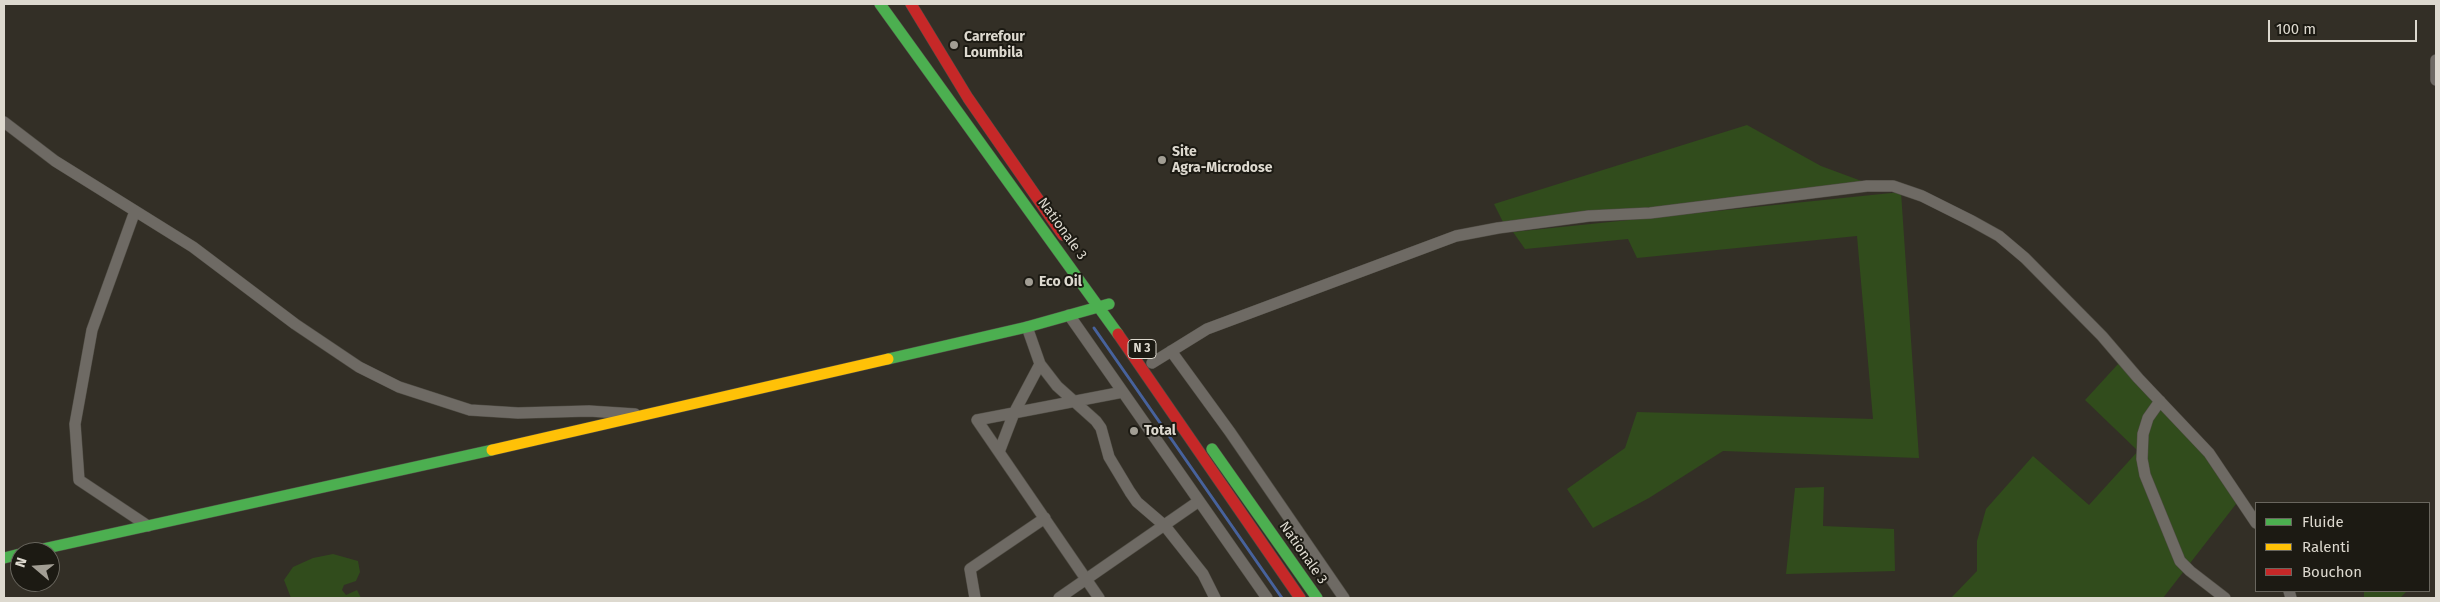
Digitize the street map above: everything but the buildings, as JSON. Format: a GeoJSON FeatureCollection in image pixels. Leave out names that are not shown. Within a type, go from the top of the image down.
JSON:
{"type":"FeatureCollection","features":[{"type":"Feature","properties":{"kind":"main road","name":"Nationale 3"},"geometry":{"type":"LineString","coordinates":[[880,4],[1104,306],[1300,598]]}},
{"type":"Feature","properties":{"kind":"main road","name":"Nationale 3"},"geometry":{"type":"LineString","coordinates":[[911,4],[968,98],[1068,243]]}},
{"type":"Feature","properties":{"kind":"main road","name":"Nationale 3"},"geometry":{"type":"LineString","coordinates":[[1078,259],[1104,306],[1152,363],[1317,598]]}},
{"type":"Feature","properties":{"kind":"main road"},"geometry":{"type":"LineString","coordinates":[[60,545],[1027,327],[1104,306]]}},
{"type":"Feature","properties":{"kind":"street"},"geometry":{"type":"LineString","coordinates":[[2436,60],[2436,80]]}},
{"type":"Feature","properties":{"kind":"street"},"geometry":{"type":"LineString","coordinates":[[4,122],[54,161],[193,247],[296,324],[359,367],[398,387],[470,410],[518,413],[589,411],[646,414]]}},
{"type":"Feature","properties":{"kind":"street"},"geometry":{"type":"LineString","coordinates":[[1152,363],[1207,329],[1456,236],[1498,228],[1589,216],[1650,212],[1881,185],[1893,186],[1922,196],[1999,236],[2026,258],[2123,358],[2209,453],[2255,522]]}},
{"type":"Feature","properties":{"kind":"street"},"geometry":{"type":"LineString","coordinates":[[135,211],[92,330],[75,424],[79,480],[148,526]]}},
{"type":"Feature","properties":{"kind":"street"},"geometry":{"type":"LineString","coordinates":[[1069,315],[1267,598]]}},
{"type":"Feature","properties":{"kind":"street"},"geometry":{"type":"LineString","coordinates":[[1027,327],[1040,364],[1047,376],[1101,428],[1109,456],[1137,502],[1164,526],[1203,574],[1215,598]]}},
{"type":"Feature","properties":{"kind":"street"},"geometry":{"type":"LineString","coordinates":[[1171,351],[1230,432],[1344,598]]}},
{"type":"Feature","properties":{"kind":"street"},"geometry":{"type":"LineString","coordinates":[[999,452],[1014,413],[1040,364]]}},
{"type":"Feature","properties":{"kind":"street"},"geometry":{"type":"LineString","coordinates":[[1099,598],[976,420],[1123,392]]}},
{"type":"Feature","properties":{"kind":"street"},"geometry":{"type":"LineString","coordinates":[[2160,401],[2148,418],[2143,434],[2142,459],[2145,475],[2180,561],[2190,572],[2225,598]]}},
{"type":"Feature","properties":{"kind":"street"},"geometry":{"type":"LineString","coordinates":[[1060,598],[1199,501]]}},
{"type":"Feature","properties":{"kind":"street"},"geometry":{"type":"LineString","coordinates":[[975,598],[970,568],[1045,518]]}},
{"type":"Feature","properties":{"kind":"green space"},"geometry":{"type":"Polygon","coordinates":[[[1747,125],[1821,166],[1875,186],[1503,222],[1494,204],[1747,125]]]}},
{"type":"Feature","properties":{"kind":"green space"},"geometry":{"type":"Polygon","coordinates":[[[1901,192],[1919,458],[1723,451],[1649,498],[1593,528],[1567,489],[1625,448],[1637,412],[1873,419],[1857,236],[1637,258],[1628,239],[1525,249],[1513,232],[1901,192]]]}},
{"type":"Feature","properties":{"kind":"green space"},"geometry":{"type":"Polygon","coordinates":[[[2119,363],[2243,495],[2163,598],[1951,598],[1977,571],[1977,541],[1986,509],[2033,456],[2089,505],[2138,451],[2085,400],[2119,363]]]}},
{"type":"Feature","properties":{"kind":"green space"},"geometry":{"type":"Polygon","coordinates":[[[1824,487],[1823,526],[1894,529],[1895,571],[1786,574],[1795,488],[1824,487]]]}},
{"type":"Feature","properties":{"kind":"green space"},"geometry":{"type":"Polygon","coordinates":[[[333,554],[358,561],[360,572],[356,581],[344,585],[342,590],[346,595],[357,590],[361,598],[291,598],[284,580],[293,567],[313,558],[333,554]]]}},
{"type":"Feature","properties":{"kind":"green space"},"geometry":{"type":"Polygon","coordinates":[[[2364,592],[2406,592],[2400,598],[2364,598],[2364,592]]]}},
{"type":"Feature","properties":{"kind":"waterway"},"geometry":{"type":"LineString","coordinates":[[1094,328],[1282,598]]}},
{"type":"Feature","properties":{"kind":"traffic: fast"},"geometry":{"type":"LineString","coordinates":[[880,4],[1118,334]]}},
{"type":"Feature","properties":{"kind":"traffic: fast"},"geometry":{"type":"LineString","coordinates":[[888,359],[1027,327],[1109,304]]}},
{"type":"Feature","properties":{"kind":"traffic: fast"},"geometry":{"type":"LineString","coordinates":[[1212,449],[1317,598]]}},
{"type":"Feature","properties":{"kind":"traffic: fast"},"geometry":{"type":"LineString","coordinates":[[60,545],[492,450]]}},
{"type":"Feature","properties":{"kind":"traffic: fast"},"geometry":{"type":"LineString","coordinates":[[4,558],[10,556]]}},
{"type":"Feature","properties":{"kind":"traffic: slow"},"geometry":{"type":"LineString","coordinates":[[492,450],[888,359]]}},
{"type":"Feature","properties":{"kind":"traffic: jam"},"geometry":{"type":"LineString","coordinates":[[911,4],[968,98],[1063,235]]}},
{"type":"Feature","properties":{"kind":"traffic: jam"},"geometry":{"type":"LineString","coordinates":[[1118,334],[1300,598]]}},
{"type":"Feature","properties":{"kind":"place","name":"Carrefour Loumbila"},"geometry":{"type":"Point","coordinates":[954,45]}},
{"type":"Feature","properties":{"kind":"place","name":"Site Agra-Microdose"},"geometry":{"type":"Point","coordinates":[1162,160]}},
{"type":"Feature","properties":{"kind":"place","name":"Eco Oil"},"geometry":{"type":"Point","coordinates":[1029,282]}},
{"type":"Feature","properties":{"kind":"place","name":"Total"},"geometry":{"type":"Point","coordinates":[1134,431]}}]}
